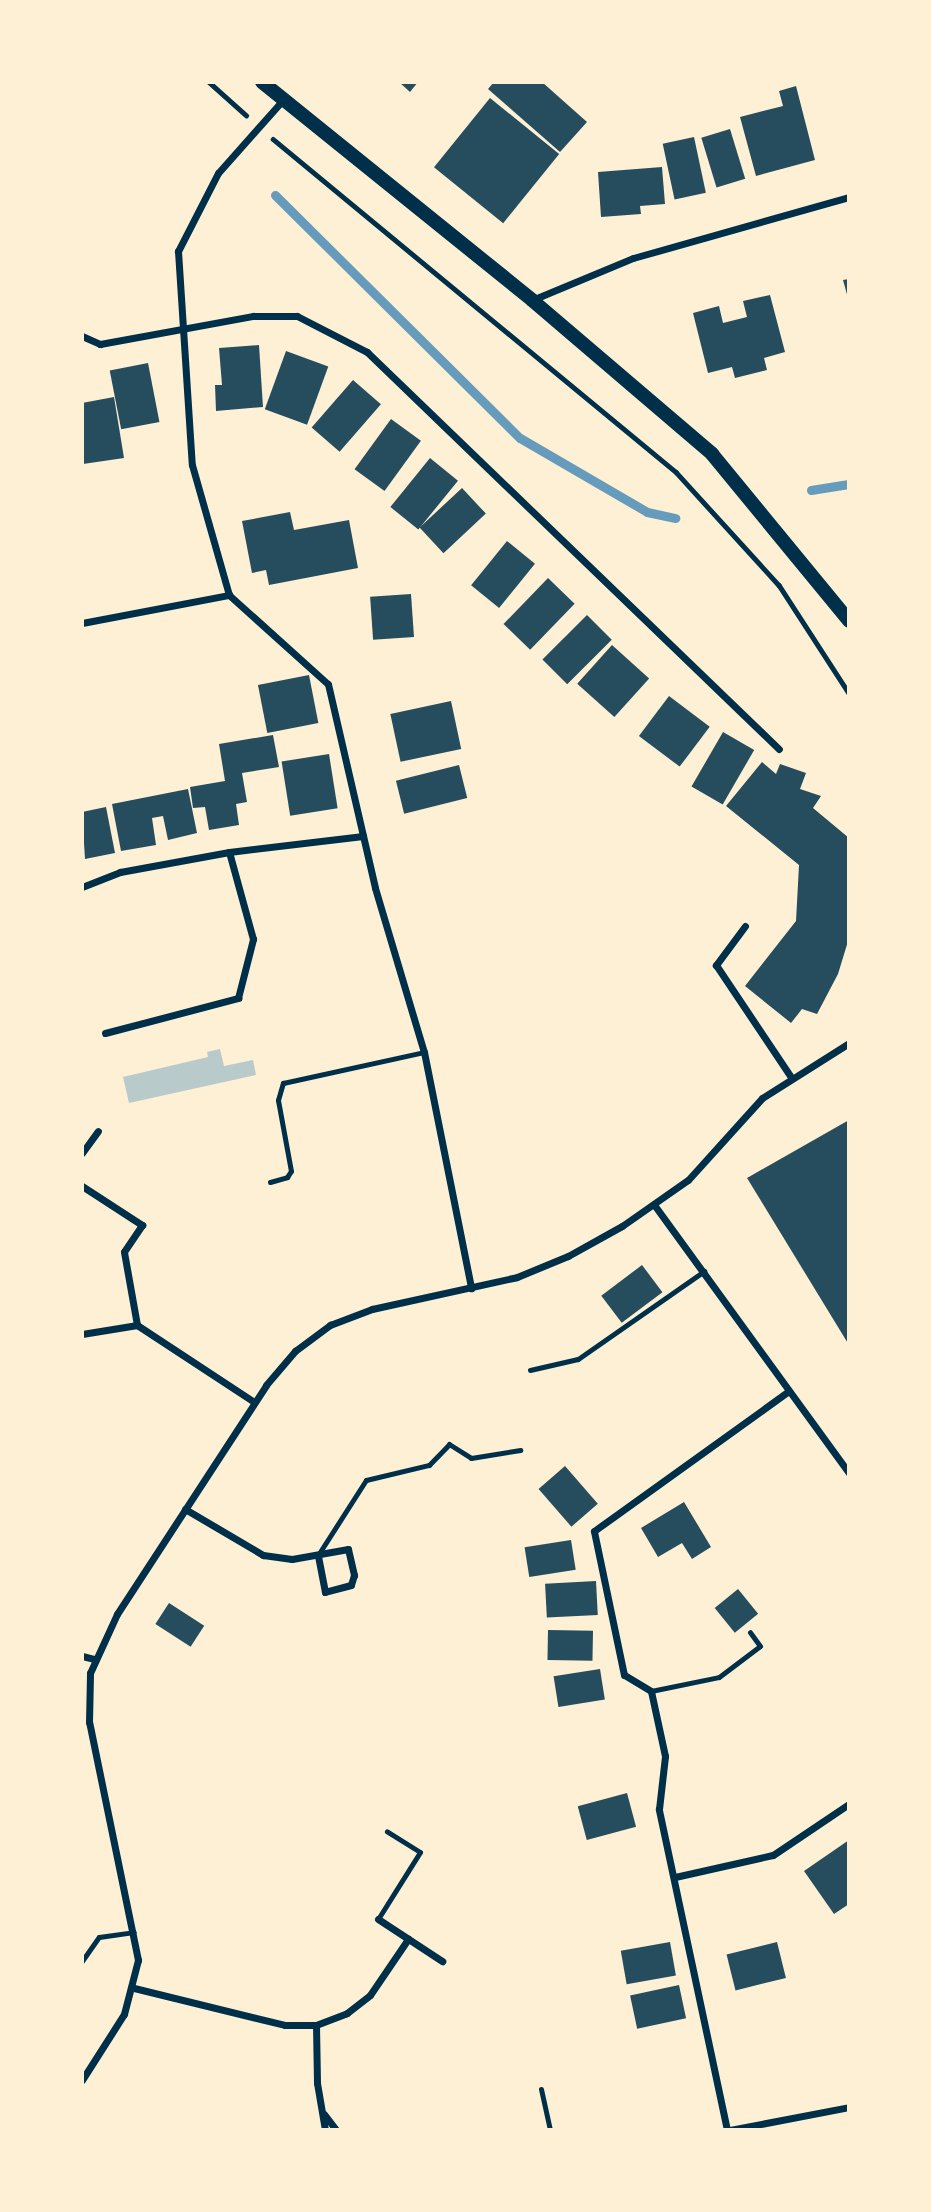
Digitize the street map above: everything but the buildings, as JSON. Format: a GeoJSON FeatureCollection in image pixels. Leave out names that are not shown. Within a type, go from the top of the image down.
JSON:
{"type":"FeatureCollection","features":[{"type":"Feature","properties":{"kind":"main road"},"geometry":{"type":"LineString","coordinates":[[262,82],[282,101],[532,300],[712,454],[849,621]]}},
{"type":"Feature","properties":{"kind":"street"},"geometry":{"type":"LineString","coordinates":[[282,101],[218,173],[178,251],[192,465],[229,595],[328,684],[363,836],[424,1052],[471,1288]]}},
{"type":"Feature","properties":{"kind":"street"},"geometry":{"type":"LineString","coordinates":[[532,300],[633,258],[849,197]]}},
{"type":"Feature","properties":{"kind":"street"},"geometry":{"type":"LineString","coordinates":[[82,336],[100,344],[253,316],[298,316],[367,352],[779,748]]}},
{"type":"Feature","properties":{"kind":"street"},"geometry":{"type":"LineString","coordinates":[[82,623],[229,595]]}},
{"type":"Feature","properties":{"kind":"street"},"geometry":{"type":"LineString","coordinates":[[82,887],[120,872],[229,852],[363,836]]}},
{"type":"Feature","properties":{"kind":"street"},"geometry":{"type":"LineString","coordinates":[[105,1034],[238,998],[253,939],[229,852]]}},
{"type":"Feature","properties":{"kind":"street"},"geometry":{"type":"LineString","coordinates":[[745,926],[716,965],[792,1077]]}},
{"type":"Feature","properties":{"kind":"street"},"geometry":{"type":"LineString","coordinates":[[82,2080],[124,2014],[134,1988],[134,1932],[86,1723],[88,1687],[94,1659],[117,1614],[254,1402],[295,1351],[330,1325],[372,1309],[471,1288],[544,1268],[656,1206],[688,1180],[755,1104],[792,1077],[849,1043]]}},
{"type":"Feature","properties":{"kind":"street"},"geometry":{"type":"LineString","coordinates":[[82,1153],[97,1131]]}},
{"type":"Feature","properties":{"kind":"street"},"geometry":{"type":"LineString","coordinates":[[82,1186],[142,1225],[124,1252],[136,1325]]}},
{"type":"Feature","properties":{"kind":"street"},"geometry":{"type":"LineString","coordinates":[[656,1206],[849,1473]]}},
{"type":"Feature","properties":{"kind":"street"},"geometry":{"type":"LineString","coordinates":[[82,1334],[136,1325],[254,1402]]}},
{"type":"Feature","properties":{"kind":"street"},"geometry":{"type":"LineString","coordinates":[[789,1391],[594,1531],[624,1675],[651,1690],[665,1756],[659,1809],[728,2130],[849,2107]]}},
{"type":"Feature","properties":{"kind":"street"},"geometry":{"type":"LineString","coordinates":[[186,1509],[263,1555],[292,1559],[348,1549],[354,1575],[351,1585],[325,1592],[318,1556]]}},
{"type":"Feature","properties":{"kind":"street"},"geometry":{"type":"LineString","coordinates":[[82,1656],[94,1659]]}},
{"type":"Feature","properties":{"kind":"street"},"geometry":{"type":"LineString","coordinates":[[675,1877],[773,1855],[849,1804]]}},
{"type":"Feature","properties":{"kind":"street"},"geometry":{"type":"LineString","coordinates":[[378,1919],[442,1961]]}},
{"type":"Feature","properties":{"kind":"street"},"geometry":{"type":"LineString","coordinates":[[134,1988],[285,2025],[316,2025],[347,2013],[370,1995],[408,1939]]}},
{"type":"Feature","properties":{"kind":"street"},"geometry":{"type":"LineString","coordinates":[[316,2025],[318,2097],[325,2130]]}},
{"type":"Feature","properties":{"kind":"street"},"geometry":{"type":"LineString","coordinates":[[318,2097],[325,2117],[336,2130]]}},
{"type":"Feature","properties":{"kind":"lane"},"geometry":{"type":"LineString","coordinates":[[270,1182],[287,1177],[291,1171],[278,1100],[283,1083],[424,1052]]}},
{"type":"Feature","properties":{"kind":"lane"},"geometry":{"type":"LineString","coordinates":[[530,1370],[578,1359],[704,1271]]}},
{"type":"Feature","properties":{"kind":"lane"},"geometry":{"type":"LineString","coordinates":[[318,1556],[366,1480],[429,1465],[449,1444],[471,1458],[520,1450]]}},
{"type":"Feature","properties":{"kind":"lane"},"geometry":{"type":"LineString","coordinates":[[651,1690],[719,1676],[760,1646],[750,1632]]}},
{"type":"Feature","properties":{"kind":"lane"},"geometry":{"type":"LineString","coordinates":[[378,1919],[420,1852],[387,1831]]}},
{"type":"Feature","properties":{"kind":"lane"},"geometry":{"type":"LineString","coordinates":[[82,1961],[99,1937],[134,1932]]}},
{"type":"Feature","properties":{"kind":"lane"},"geometry":{"type":"LineString","coordinates":[[541,2089],[550,2130]]}},
{"type":"Feature","properties":{"kind":"path"},"geometry":{"type":"LineString","coordinates":[[209,82],[241,111]]}},
{"type":"Feature","properties":{"kind":"path"},"geometry":{"type":"LineString","coordinates":[[282,147],[676,472],[779,585],[849,693]]}},
{"type":"Feature","properties":{"kind":"shaded area"},"geometry":{"type":"Polygon","coordinates":[[[220,1049],[224,1066],[253,1060],[256,1075],[129,1103],[123,1077],[208,1057],[207,1052],[220,1049]]]}},
{"type":"Feature","properties":{"kind":"waterway"},"geometry":{"type":"LineString","coordinates":[[275,195],[520,438],[647,512],[675,518]]}},
{"type":"Feature","properties":{"kind":"waterway"},"geometry":{"type":"LineString","coordinates":[[811,490],[849,484]]}}]}
